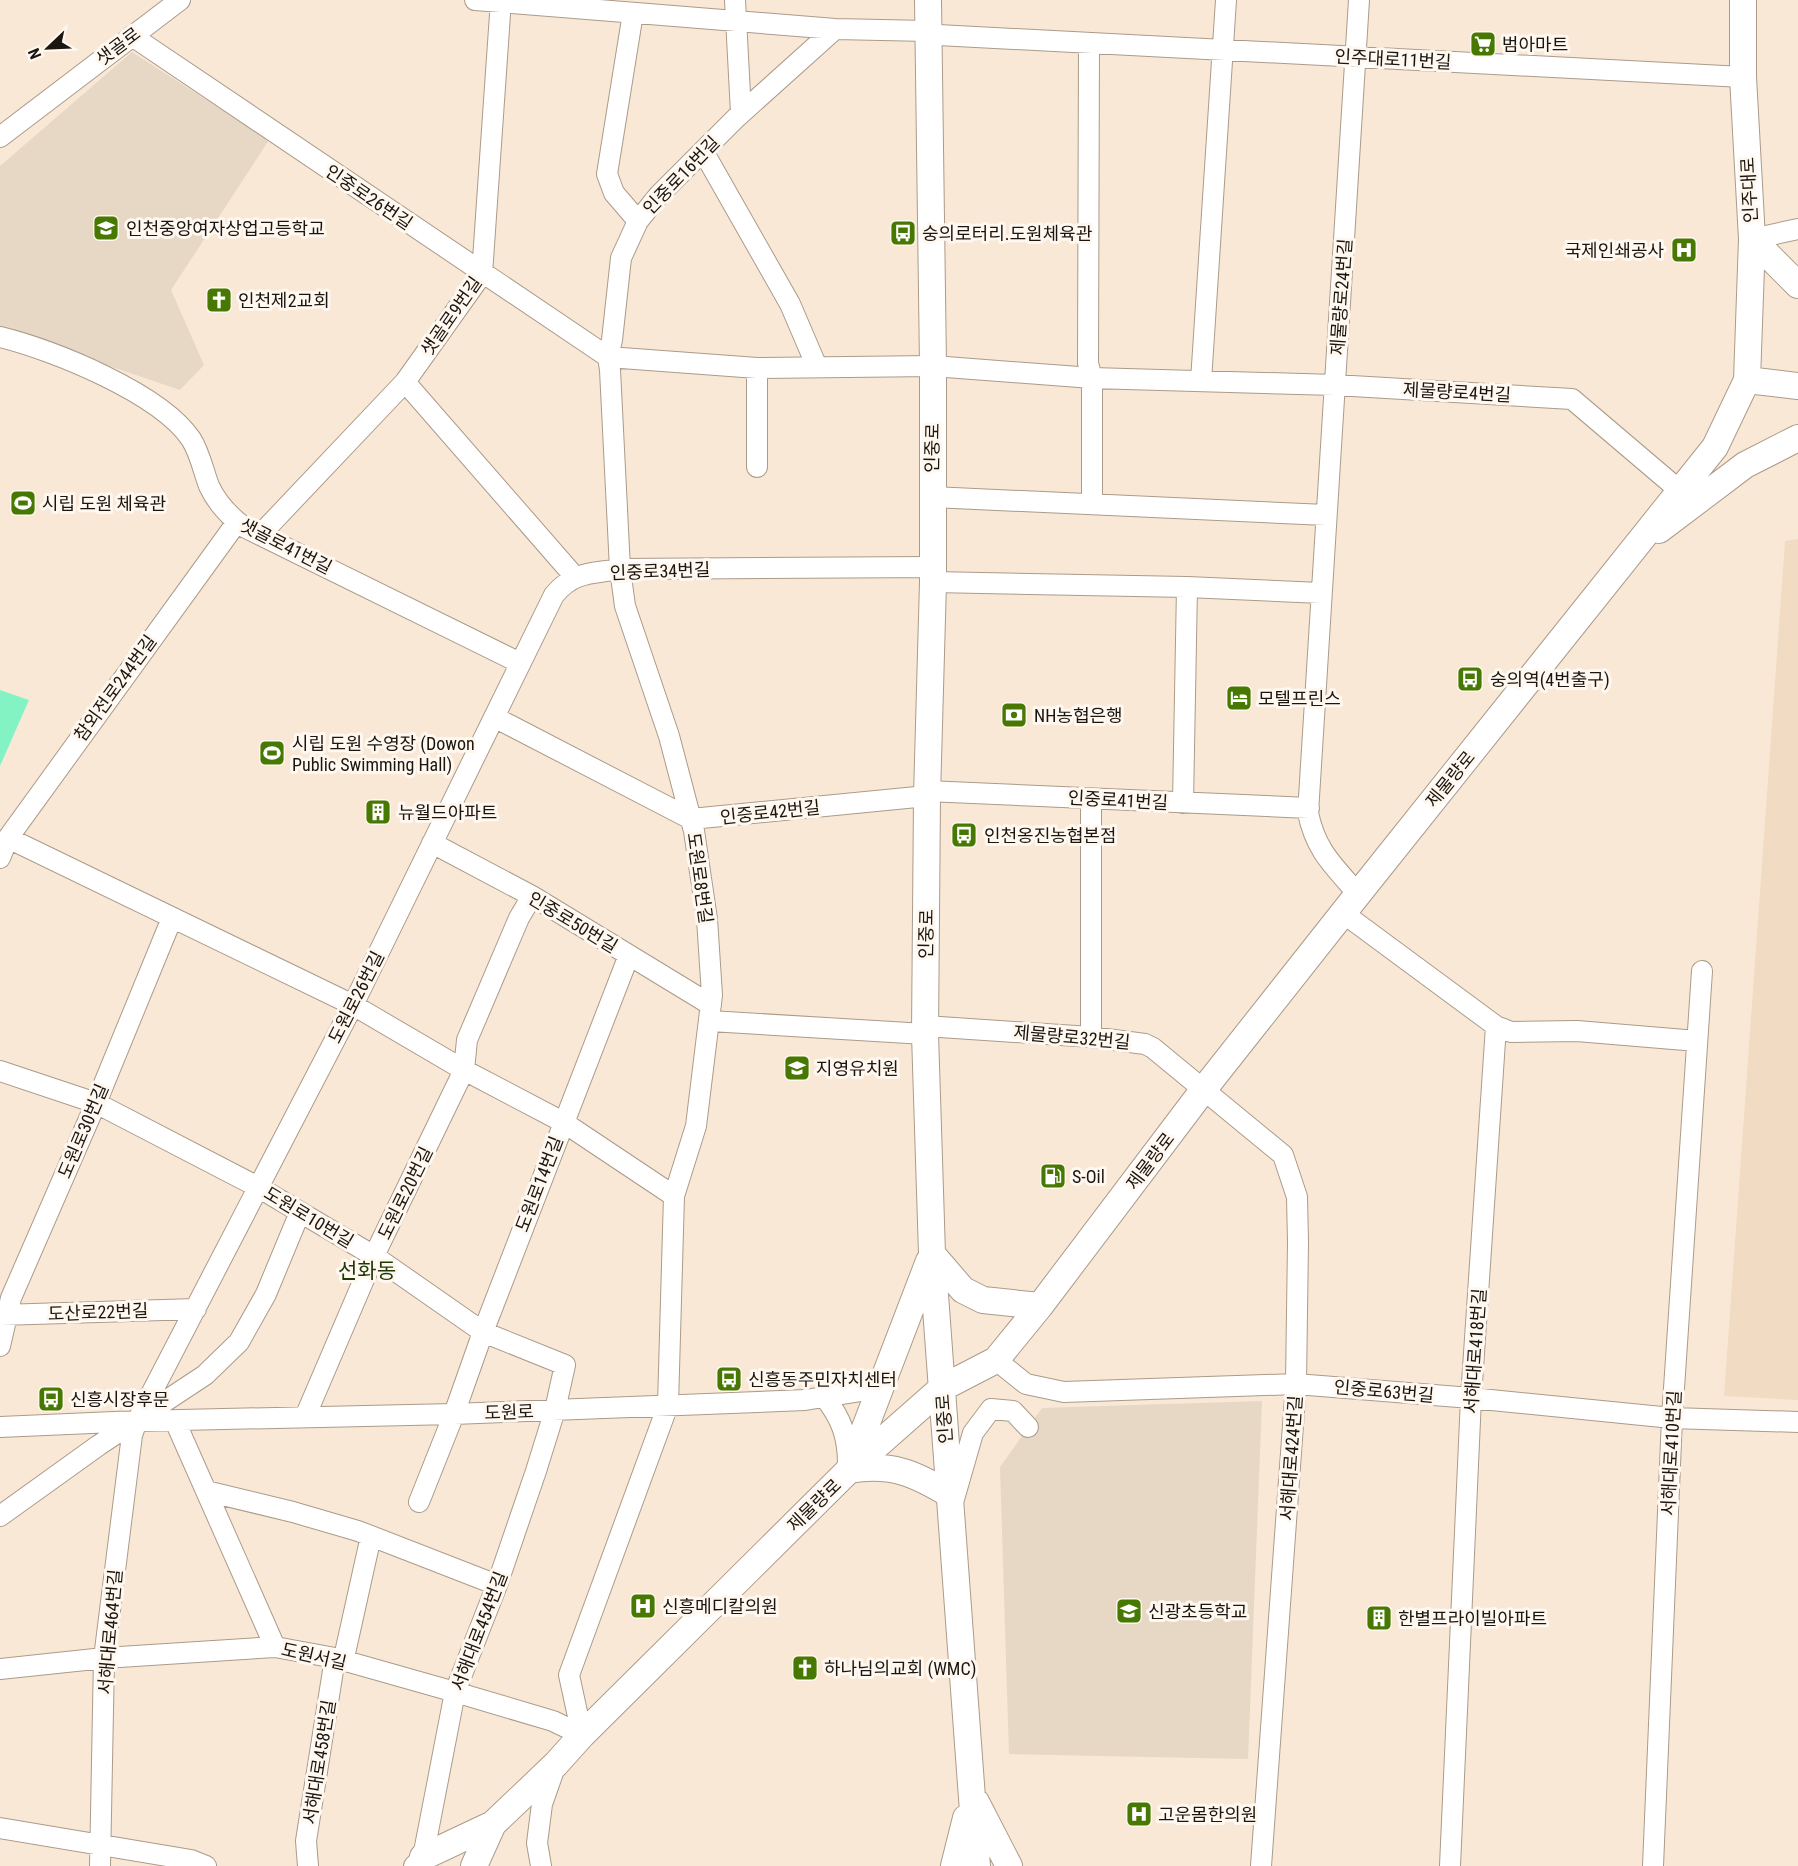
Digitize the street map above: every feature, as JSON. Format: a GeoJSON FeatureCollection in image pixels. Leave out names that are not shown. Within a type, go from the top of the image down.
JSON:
{"type":"FeatureCollection","features":[{"type":"Feature","properties":{"kind":"main road","name":"인중로"},"geometry":{"type":"LineString","coordinates":[[928,0],[933,366],[933,575],[927,793],[925,1030],[932,1254],[977,1866]]}},
{"type":"Feature","properties":{"kind":"main road","name":"인주대로"},"geometry":{"type":"LineString","coordinates":[[1743,0],[1743,77],[1752,238],[1747,380]]}},
{"type":"Feature","properties":{"kind":"main road"},"geometry":{"type":"LineString","coordinates":[[1752,238],[1798,285]]}},
{"type":"Feature","properties":{"kind":"main road"},"geometry":{"type":"LineString","coordinates":[[1747,380],[1798,386]]}},
{"type":"Feature","properties":{"kind":"main road","name":"제물량로"},"geometry":{"type":"LineString","coordinates":[[474,1866],[493,1824],[849,1470],[942,1388],[996,1360],[1350,903],[1714,447],[1747,380]]}},
{"type":"Feature","properties":{"kind":"main road"},"geometry":{"type":"LineString","coordinates":[[1630,552],[1745,465],[1798,438]]}},
{"type":"Feature","properties":{"kind":"main road"},"geometry":{"type":"LineString","coordinates":[[950,1502],[923,1478],[908,1472],[870,1467],[849,1470],[932,1254],[963,1290],[983,1300],[1040,1306]]}},
{"type":"Feature","properties":{"kind":"main road"},"geometry":{"type":"LineString","coordinates":[[954,1866],[972,1794]]}},
{"type":"Feature","properties":{"kind":"main road"},"geometry":{"type":"LineString","coordinates":[[972,1794],[1009,1866]]}},
{"type":"Feature","properties":{"kind":"main road"},"geometry":{"type":"LineString","coordinates":[[419,1861],[493,1824]]}},
{"type":"Feature","properties":{"kind":"street","name":"샛골로"},"geometry":{"type":"LineString","coordinates":[[0,137],[180,0]]}},
{"type":"Feature","properties":{"kind":"street"},"geometry":{"type":"LineString","coordinates":[[476,0],[835,29],[928,31]]}},
{"type":"Feature","properties":{"kind":"street"},"geometry":{"type":"LineString","coordinates":[[735,0],[741,113]]}},
{"type":"Feature","properties":{"kind":"street"},"geometry":{"type":"LineString","coordinates":[[1201,381],[1226,0]]}},
{"type":"Feature","properties":{"kind":"street","name":"제물량로24번길"},"geometry":{"type":"LineString","coordinates":[[1350,903],[1313,834],[1309,808],[1359,0]]}},
{"type":"Feature","properties":{"kind":"street","name":"샛골로9번길"},"geometry":{"type":"LineString","coordinates":[[260,535],[405,382],[482,274],[501,1]]}},
{"type":"Feature","properties":{"kind":"street","name":"인중로16번길"},"geometry":{"type":"LineString","coordinates":[[633,13],[607,174],[614,193],[638,221],[659,195],[741,113],[835,29]]}},
{"type":"Feature","properties":{"kind":"street","name":"인주대로11번길"},"geometry":{"type":"LineString","coordinates":[[928,31],[938,34],[1089,43],[1743,77]]}},
{"type":"Feature","properties":{"kind":"street","name":"인중로26번길"},"geometry":{"type":"LineString","coordinates":[[132,36],[608,357],[758,369],[933,366]]}},
{"type":"Feature","properties":{"kind":"street"},"geometry":{"type":"LineString","coordinates":[[1089,43],[1088,363],[1092,378],[1092,503]]}},
{"type":"Feature","properties":{"kind":"street"},"geometry":{"type":"LineString","coordinates":[[703,151],[790,304],[817,367]]}},
{"type":"Feature","properties":{"kind":"street"},"geometry":{"type":"LineString","coordinates":[[608,357],[621,258],[638,221]]}},
{"type":"Feature","properties":{"kind":"street"},"geometry":{"type":"LineString","coordinates":[[1752,238],[1798,229]]}},
{"type":"Feature","properties":{"kind":"street","name":"샛골로41번길"},"geometry":{"type":"LineString","coordinates":[[0,337],[30,345],[77,363],[142,397],[168,414],[182,427],[192,441],[217,501],[237,522],[520,663]]}},
{"type":"Feature","properties":{"kind":"street","name":"도원로8번길"},"geometry":{"type":"LineString","coordinates":[[582,1735],[569,1675],[668,1405],[674,1196],[696,1126],[710,1013],[707,919],[691,819],[669,736],[625,606],[620,569],[608,357]]}},
{"type":"Feature","properties":{"kind":"street","name":"제물량로4번길"},"geometry":{"type":"LineString","coordinates":[[933,366],[1092,378],[1335,386],[1572,399],[1679,490]]}},
{"type":"Feature","properties":{"kind":"street"},"geometry":{"type":"LineString","coordinates":[[757,467],[758,369]]}},
{"type":"Feature","properties":{"kind":"street"},"geometry":{"type":"LineString","coordinates":[[405,382],[575,577]]}},
{"type":"Feature","properties":{"kind":"street"},"geometry":{"type":"LineString","coordinates":[[932,497],[1326,515]]}},
{"type":"Feature","properties":{"kind":"street","name":"참외전로244번길"},"geometry":{"type":"LineString","coordinates":[[0,858],[8,838],[237,522]]}},
{"type":"Feature","properties":{"kind":"street","name":"인중로34번길"},"geometry":{"type":"LineString","coordinates":[[575,577],[620,569],[933,575]]}},
{"type":"Feature","properties":{"kind":"street"},"geometry":{"type":"LineString","coordinates":[[933,575],[1322,593]]}},
{"type":"Feature","properties":{"kind":"street","name":"도원로26번길"},"geometry":{"type":"LineString","coordinates":[[137,1421],[352,1005],[554,595],[565,582],[575,577]]}},
{"type":"Feature","properties":{"kind":"street"},"geometry":{"type":"LineString","coordinates":[[1183,803],[1186,587]]}},
{"type":"Feature","properties":{"kind":"street"},"geometry":{"type":"LineString","coordinates":[[494,717],[691,819]]}},
{"type":"Feature","properties":{"kind":"street","name":"인중로42번길"},"geometry":{"type":"LineString","coordinates":[[691,819],[927,793]]}},
{"type":"Feature","properties":{"kind":"street","name":"인중로41번길"},"geometry":{"type":"LineString","coordinates":[[927,793],[1309,808]]}},
{"type":"Feature","properties":{"kind":"street"},"geometry":{"type":"LineString","coordinates":[[1090,799],[1091,1037]]}},
{"type":"Feature","properties":{"kind":"street"},"geometry":{"type":"LineString","coordinates":[[8,838],[352,1005],[465,1070],[563,1122],[674,1196]]}},
{"type":"Feature","properties":{"kind":"street","name":"인중로50번길"},"geometry":{"type":"LineString","coordinates":[[432,843],[532,896],[629,956],[710,1013],[925,1030]]}},
{"type":"Feature","properties":{"kind":"street"},"geometry":{"type":"LineString","coordinates":[[465,1070],[467,1040],[519,918],[532,896]]}},
{"type":"Feature","properties":{"kind":"street"},"geometry":{"type":"LineString","coordinates":[[1350,903],[1496,1026],[1511,1032],[1577,1031],[1697,1041]]}},
{"type":"Feature","properties":{"kind":"street","name":"도원로30번길"},"geometry":{"type":"LineString","coordinates":[[0,1346],[3,1315],[96,1103],[172,918]]}},
{"type":"Feature","properties":{"kind":"street","name":"도원로14번길"},"geometry":{"type":"LineString","coordinates":[[418,1502],[454,1414],[563,1122],[629,956]]}},
{"type":"Feature","properties":{"kind":"street","name":"서해대로410번길"},"geometry":{"type":"LineString","coordinates":[[1653,1866],[1672,1418],[1702,971]]}},
{"type":"Feature","properties":{"kind":"street","name":"서해대로418번길"},"geometry":{"type":"LineString","coordinates":[[1450,1866],[1471,1398],[1496,1026]]}},
{"type":"Feature","properties":{"kind":"street","name":"제물량로32번길"},"geometry":{"type":"LineString","coordinates":[[925,1030],[1091,1037],[1145,1044],[1204,1089]]}},
{"type":"Feature","properties":{"kind":"street","name":"도원로20번길"},"geometry":{"type":"LineString","coordinates":[[305,1417],[374,1256],[465,1070]]}},
{"type":"Feature","properties":{"kind":"street","name":"도원로10번길"},"geometry":{"type":"LineString","coordinates":[[0,1071],[96,1103],[258,1187],[374,1256],[483,1332],[565,1365],[555,1410]]}},
{"type":"Feature","properties":{"kind":"street","name":"서해대로424번길"},"geometry":{"type":"LineString","coordinates":[[1204,1089],[1283,1155],[1297,1197],[1296,1384],[1261,1866]]}},
{"type":"Feature","properties":{"kind":"street"},"geometry":{"type":"LineString","coordinates":[[0,1516],[99,1445],[205,1375],[239,1342],[266,1294],[300,1212]]}},
{"type":"Feature","properties":{"kind":"street","name":"도산로22번길"},"geometry":{"type":"LineString","coordinates":[[3,1315],[196,1309]]}},
{"type":"Feature","properties":{"kind":"street","name":"인중로63번길"},"geometry":{"type":"LineString","coordinates":[[996,1360],[1026,1384],[1064,1392],[1296,1384],[1471,1398],[1672,1418],[1798,1422]]}},
{"type":"Feature","properties":{"kind":"street","name":"도원로"},"geometry":{"type":"LineString","coordinates":[[0,1427],[137,1421],[454,1414],[668,1405],[825,1398],[880,1388]]}},
{"type":"Feature","properties":{"kind":"street"},"geometry":{"type":"LineString","coordinates":[[825,1398],[842,1422],[848,1444],[849,1470]]}},
{"type":"Feature","properties":{"kind":"street"},"geometry":{"type":"LineString","coordinates":[[950,1502],[973,1433],[991,1409],[1013,1412],[1029,1426]]}},
{"type":"Feature","properties":{"kind":"street","name":"서해대로454번길"},"geometry":{"type":"LineString","coordinates":[[419,1861],[456,1692],[497,1585],[555,1410]]}},
{"type":"Feature","properties":{"kind":"street","name":"서해대로464번길"},"geometry":{"type":"LineString","coordinates":[[100,1866],[104,1658],[132,1435],[137,1421]]}},
{"type":"Feature","properties":{"kind":"street"},"geometry":{"type":"LineString","coordinates":[[175,1421],[275,1647]]}},
{"type":"Feature","properties":{"kind":"street"},"geometry":{"type":"LineString","coordinates":[[206,1491],[293,1512],[371,1536],[497,1585]]}},
{"type":"Feature","properties":{"kind":"street","name":"서해대로458번길"},"geometry":{"type":"LineString","coordinates":[[308,1866],[306,1841],[339,1660],[371,1536]]}},
{"type":"Feature","properties":{"kind":"street","name":"도원서길"},"geometry":{"type":"LineString","coordinates":[[0,1669],[104,1658],[275,1647],[339,1660],[456,1692],[553,1721],[582,1735]]}},
{"type":"Feature","properties":{"kind":"street"},"geometry":{"type":"LineString","coordinates":[[541,1866],[537,1843],[542,1804],[555,1764]]}},
{"type":"Feature","properties":{"kind":"street"},"geometry":{"type":"LineString","coordinates":[[0,1828],[192,1860],[206,1866]]}},
{"type":"Feature","properties":{"kind":"shaded area","name":"인천중앙여자상업고등학교"},"geometry":{"type":"Polygon","coordinates":[[[132,52],[269,140],[171,290],[204,365],[180,390],[0,329],[0,166],[132,52]]]}},
{"type":"Feature","properties":{"kind":"shaded area"},"geometry":{"type":"Polygon","coordinates":[[[1798,539],[1798,1400],[1724,1396],[1785,541],[1798,539]]]}},
{"type":"Feature","properties":{"kind":"shaded area","name":"신광초등학교"},"geometry":{"type":"Polygon","coordinates":[[[1262,1401],[1248,1759],[1009,1754],[1000,1467],[1042,1408],[1262,1401]]]}},
{"type":"Feature","properties":{"kind":"green space"},"geometry":{"type":"Polygon","coordinates":[[[0,690],[29,700],[0,766],[0,690]]]}},
{"type":"Feature","properties":{"kind":"place","name":"범아마트"},"geometry":{"type":"Point","coordinates":[1483,44]}},
{"type":"Feature","properties":{"kind":"place","name":"인천중앙여자상업고등학교"},"geometry":{"type":"Point","coordinates":[106,228]}},
{"type":"Feature","properties":{"kind":"place","name":"숭의로터리.도원체육관"},"geometry":{"type":"Point","coordinates":[903,233]}},
{"type":"Feature","properties":{"kind":"place","name":"국제인쇄공사"},"geometry":{"type":"Point","coordinates":[1684,250]}},
{"type":"Feature","properties":{"kind":"place","name":"인천제2교회"},"geometry":{"type":"Point","coordinates":[219,300]}},
{"type":"Feature","properties":{"kind":"place","name":"시립 도원 체육관"},"geometry":{"type":"Point","coordinates":[23,503]}},
{"type":"Feature","properties":{"kind":"place","name":"숭의역(4번출구)"},"geometry":{"type":"Point","coordinates":[1470,679]}},
{"type":"Feature","properties":{"kind":"place","name":"모텔프린스"},"geometry":{"type":"Point","coordinates":[1239,698]}},
{"type":"Feature","properties":{"kind":"place","name":"NH농협은행"},"geometry":{"type":"Point","coordinates":[1014,715]}},
{"type":"Feature","properties":{"kind":"place","name":"시립 도원 수영장 (Dowon Public Swimming Hall)"},"geometry":{"type":"Point","coordinates":[272,753]}},
{"type":"Feature","properties":{"kind":"place","name":"뉴월드아파트"},"geometry":{"type":"Point","coordinates":[378,812]}},
{"type":"Feature","properties":{"kind":"place","name":"인천옹진농협본점"},"geometry":{"type":"Point","coordinates":[964,835]}},
{"type":"Feature","properties":{"kind":"place","name":"지영유치원"},"geometry":{"type":"Point","coordinates":[797,1068]}},
{"type":"Feature","properties":{"kind":"place","name":"S-Oil"},"geometry":{"type":"Point","coordinates":[1053,1176]}},
{"type":"Feature","properties":{"kind":"place","name":"신흥동주민자치센터"},"geometry":{"type":"Point","coordinates":[729,1379]}},
{"type":"Feature","properties":{"kind":"place","name":"신흥시장후문"},"geometry":{"type":"Point","coordinates":[51,1399]}},
{"type":"Feature","properties":{"kind":"place","name":"신흥메디칼의원"},"geometry":{"type":"Point","coordinates":[643,1606]}},
{"type":"Feature","properties":{"kind":"place","name":"신광초등학교"},"geometry":{"type":"Point","coordinates":[1129,1611]}},
{"type":"Feature","properties":{"kind":"place","name":"한별프라이빌아파트"},"geometry":{"type":"Point","coordinates":[1379,1618]}},
{"type":"Feature","properties":{"kind":"place","name":"하나님의교회 (WMC)"},"geometry":{"type":"Point","coordinates":[805,1668]}},
{"type":"Feature","properties":{"kind":"place","name":"고운몸한의원"},"geometry":{"type":"Point","coordinates":[1139,1814]}},
{"type":"Feature","properties":{"kind":"district","name":"선화동"},"geometry":{"type":"Point","coordinates":[367,1271]}}]}
